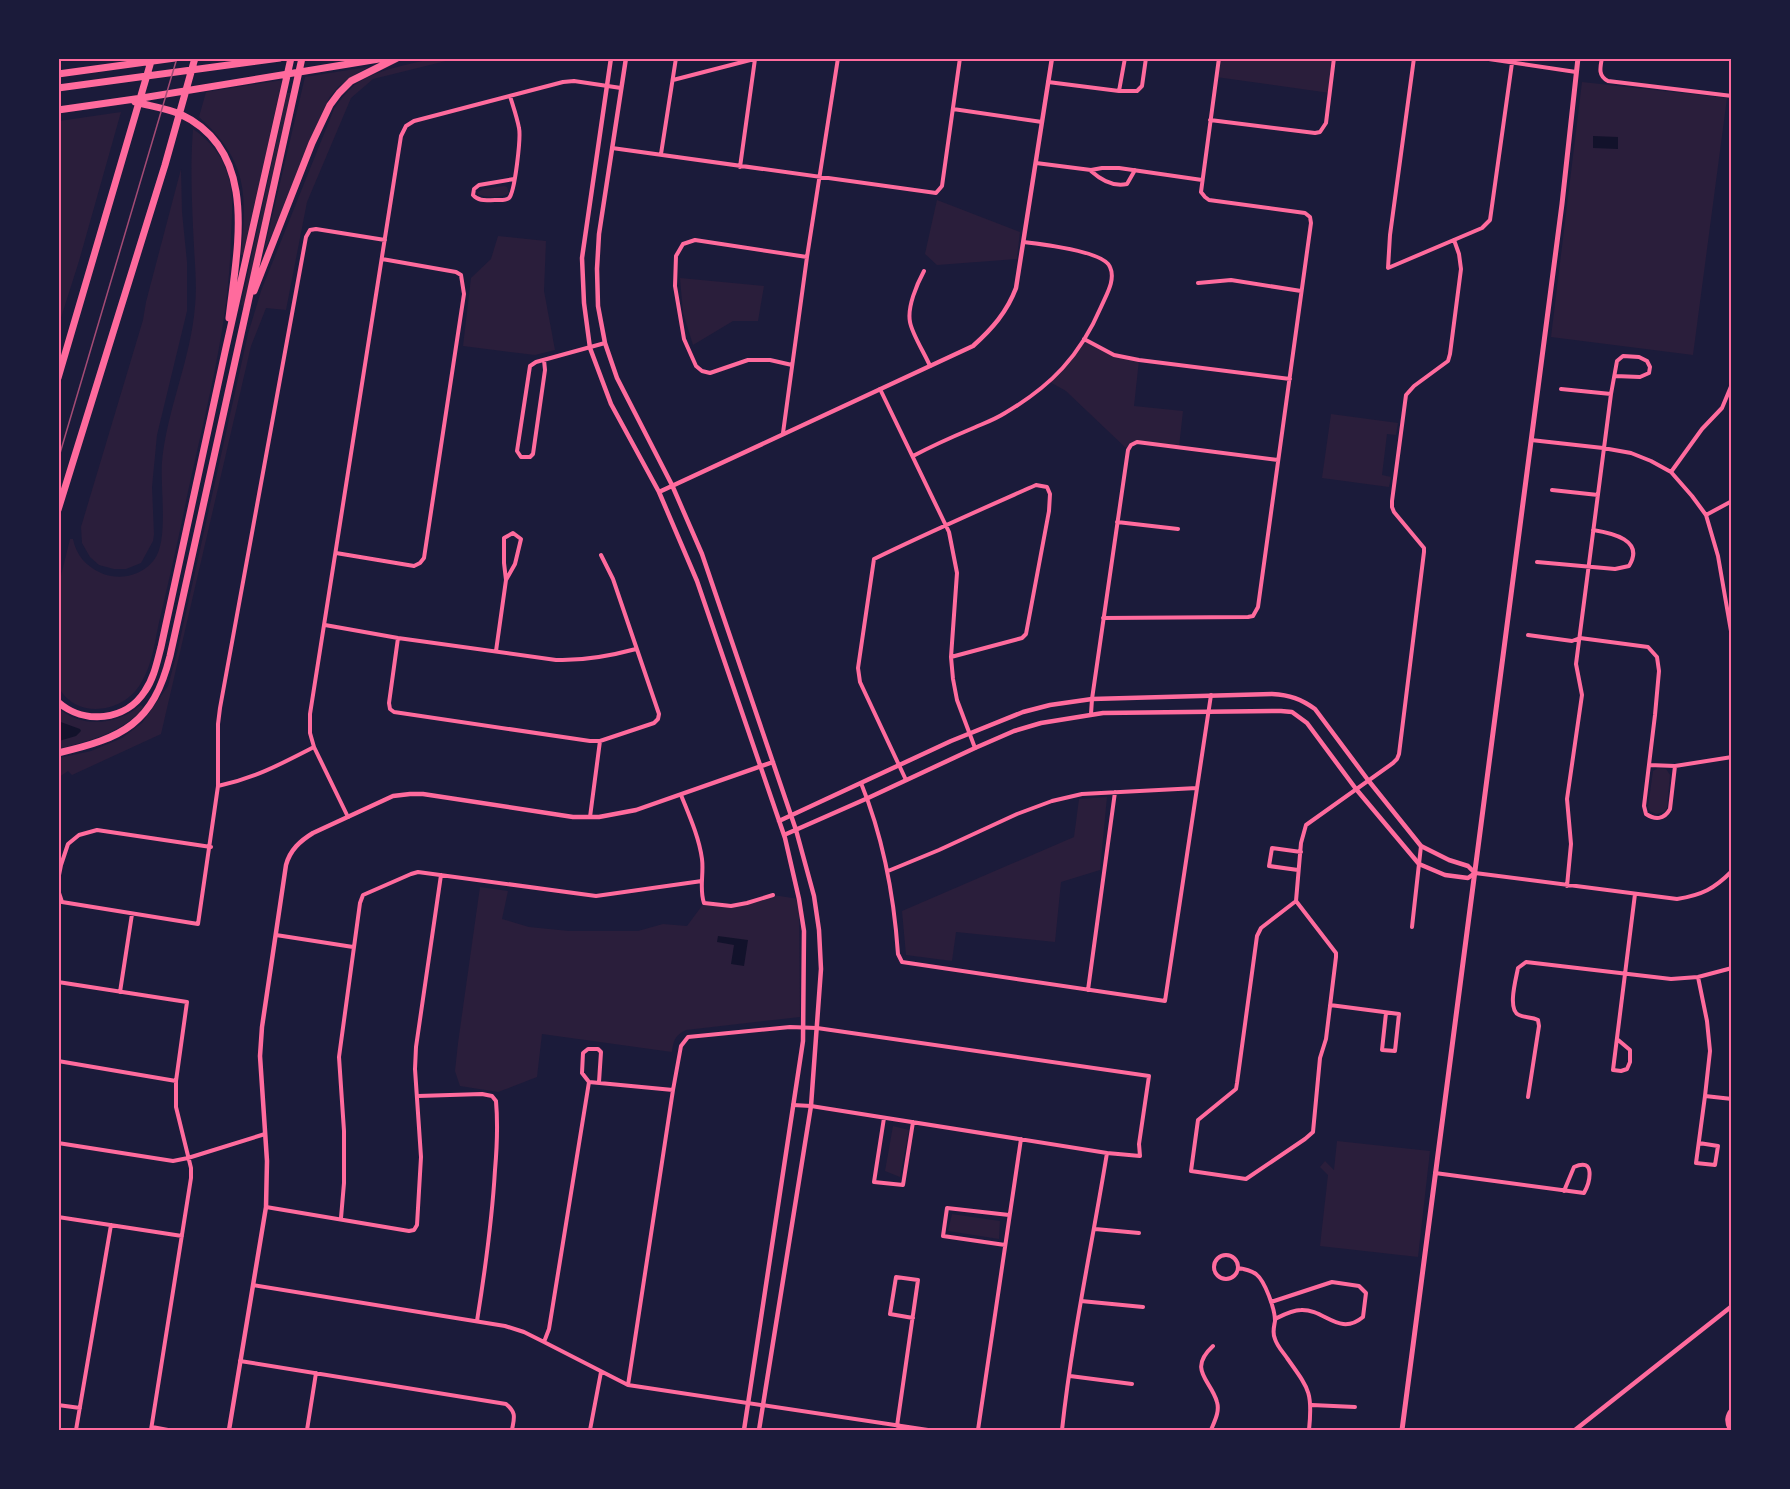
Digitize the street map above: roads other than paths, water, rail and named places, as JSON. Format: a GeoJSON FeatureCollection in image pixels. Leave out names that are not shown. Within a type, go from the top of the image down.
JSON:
{"type":"FeatureCollection","features":[{"type":"Feature","properties":{"kind":"highway"},"geometry":{"type":"LineString","coordinates":[[58,378],[152,58]]}},
{"type":"Feature","properties":{"kind":"highway"},"geometry":{"type":"LineString","coordinates":[[58,74],[175,58]]}},
{"type":"Feature","properties":{"kind":"highway"},"geometry":{"type":"LineString","coordinates":[[58,510],[132,274],[195,58]]}},
{"type":"Feature","properties":{"kind":"highway"},"geometry":{"type":"LineString","coordinates":[[58,88],[280,58]]}},
{"type":"Feature","properties":{"kind":"highway"},"geometry":{"type":"LineString","coordinates":[[58,702],[80,715],[108,716],[134,704],[151,681],[161,647],[291,58]]}},
{"type":"Feature","properties":{"kind":"highway"},"geometry":{"type":"LineString","coordinates":[[58,753],[100,742],[122,732],[136,722],[152,704],[162,685],[302,58]]}},
{"type":"Feature","properties":{"kind":"highway"},"geometry":{"type":"LineString","coordinates":[[58,110],[127,101],[386,58]]}},
{"type":"Feature","properties":{"kind":"highway"},"geometry":{"type":"LineString","coordinates":[[248,307],[316,133],[330,105],[351,81],[397,58]]}},
{"type":"Feature","properties":{"kind":"highway"},"geometry":{"type":"LineString","coordinates":[[127,101],[166,109],[188,118],[211,136],[220,146],[230,164],[237,190],[238,212],[235,266],[225,352]]}},
{"type":"Feature","properties":{"kind":"main road"},"geometry":{"type":"LineString","coordinates":[[1402,1431],[1561,215],[1578,58]]}},
{"type":"Feature","properties":{"kind":"street"},"geometry":{"type":"LineString","coordinates":[[611,58],[582,258],[584,303],[590,348],[612,405],[659,492],[697,580],[784,835],[804,931],[803,1027],[744,1431]]}},
{"type":"Feature","properties":{"kind":"street"},"geometry":{"type":"LineString","coordinates":[[626,58],[599,234],[598,306],[605,343],[621,387],[672,485],[710,575],[796,830],[814,896],[819,930],[821,969],[811,1106],[759,1431]]}},
{"type":"Feature","properties":{"kind":"street"},"geometry":{"type":"LineString","coordinates":[[661,154],[676,58]]}},
{"type":"Feature","properties":{"kind":"street"},"geometry":{"type":"LineString","coordinates":[[783,433],[838,58]]}},
{"type":"Feature","properties":{"kind":"street"},"geometry":{"type":"LineString","coordinates":[[612,148],[936,194],[942,186],[960,58]]}},
{"type":"Feature","properties":{"kind":"street"},"geometry":{"type":"LineString","coordinates":[[659,492],[973,346],[992,330],[1014,294],[1052,58]]}},
{"type":"Feature","properties":{"kind":"street"},"geometry":{"type":"LineString","coordinates":[[1119,91],[1125,58]]}},
{"type":"Feature","properties":{"kind":"street"},"geometry":{"type":"LineString","coordinates":[[1048,82],[1119,91],[1137,91],[1142,86],[1146,58]]}},
{"type":"Feature","properties":{"kind":"street"},"geometry":{"type":"LineString","coordinates":[[1103,618],[1253,616],[1258,607],[1311,223],[1310,217],[1300,211],[1209,200],[1201,192],[1219,58]]}},
{"type":"Feature","properties":{"kind":"street"},"geometry":{"type":"LineString","coordinates":[[1210,120],[1320,132],[1326,123],[1334,58]]}},
{"type":"Feature","properties":{"kind":"street"},"geometry":{"type":"LineString","coordinates":[[1414,58],[1390,235],[1388,268],[1482,228],[1490,220],[1512,63]]}},
{"type":"Feature","properties":{"kind":"street"},"geometry":{"type":"LineString","coordinates":[[1482,58],[1576,72]]}},
{"type":"Feature","properties":{"kind":"street"},"geometry":{"type":"LineString","coordinates":[[1602,58],[1600,73],[1608,81],[1731,96]]}},
{"type":"Feature","properties":{"kind":"street"},"geometry":{"type":"LineString","coordinates":[[673,80],[756,59],[740,167]]}},
{"type":"Feature","properties":{"kind":"street"},"geometry":{"type":"LineString","coordinates":[[348,817],[314,747],[310,734],[310,714],[401,136],[406,126],[414,121],[567,81],[621,88]]}},
{"type":"Feature","properties":{"kind":"street"},"geometry":{"type":"LineString","coordinates":[[510,96],[520,142],[514,179],[511,195],[508,199],[482,200],[476,199],[473,195],[474,189],[479,185],[514,179]]}},
{"type":"Feature","properties":{"kind":"street"},"geometry":{"type":"LineString","coordinates":[[953,109],[1042,122]]}},
{"type":"Feature","properties":{"kind":"street"},"geometry":{"type":"LineString","coordinates":[[1036,163],[1091,170],[1102,168],[1136,170],[1202,180]]}},
{"type":"Feature","properties":{"kind":"street"},"geometry":{"type":"LineString","coordinates":[[1091,170],[1098,177],[1120,185],[1127,184],[1136,170]]}},
{"type":"Feature","properties":{"kind":"street"},"geometry":{"type":"LineString","coordinates":[[58,890],[62,902],[198,924],[211,847],[218,786],[220,708],[306,237],[310,230],[316,229],[385,240]]}},
{"type":"Feature","properties":{"kind":"street"},"geometry":{"type":"LineString","coordinates":[[792,365],[770,360],[748,360],[710,373],[696,366],[684,339],[675,286],[676,256],[683,244],[695,240],[807,257]]}},
{"type":"Feature","properties":{"kind":"street"},"geometry":{"type":"LineString","coordinates":[[1296,901],[1261,928],[1257,936],[1238,1083],[1236,1089],[1200,1116],[1191,1171],[1246,1179],[1313,1132],[1320,1058],[1326,1039],[1336,953],[1296,901],[1300,852],[1306,825],[1397,759],[1399,754],[1424,548],[1392,507],[1406,395],[1414,386],[1448,361],[1450,354],[1461,268],[1454,240]]}},
{"type":"Feature","properties":{"kind":"street"},"geometry":{"type":"LineString","coordinates":[[913,456],[1003,414],[1028,398],[1056,376],[1084,339],[1110,286],[1112,277],[1109,264],[1080,252],[1024,242]]}},
{"type":"Feature","properties":{"kind":"street"},"geometry":{"type":"LineString","coordinates":[[336,554],[414,566],[424,558],[464,294],[463,283],[461,275],[456,272],[382,260]]}},
{"type":"Feature","properties":{"kind":"street"},"geometry":{"type":"LineString","coordinates":[[924,271],[915,288],[910,322],[930,366]]}},
{"type":"Feature","properties":{"kind":"street"},"geometry":{"type":"LineString","coordinates":[[1198,283],[1231,280],[1301,291]]}},
{"type":"Feature","properties":{"kind":"street"},"geometry":{"type":"LineString","coordinates":[[1084,339],[1114,355],[1139,360],[1290,379]]}},
{"type":"Feature","properties":{"kind":"street"},"geometry":{"type":"LineString","coordinates":[[544,360],[545,370],[533,454],[526,458],[521,457],[517,451],[530,366],[536,362],[605,343]]}},
{"type":"Feature","properties":{"kind":"street"},"geometry":{"type":"LineString","coordinates":[[1567,886],[1571,844],[1567,799],[1582,695],[1576,664],[1611,394],[1617,361],[1623,356],[1639,357],[1647,361],[1650,367],[1649,373],[1640,377],[1615,376]]}},
{"type":"Feature","properties":{"kind":"street"},"geometry":{"type":"LineString","coordinates":[[1671,472],[1702,429],[1722,408],[1731,384]]}},
{"type":"Feature","properties":{"kind":"street"},"geometry":{"type":"LineString","coordinates":[[1561,388],[1611,394]]}},
{"type":"Feature","properties":{"kind":"street"},"geometry":{"type":"LineString","coordinates":[[880,389],[946,524],[954,552],[957,573],[951,657],[957,700],[975,748]]}},
{"type":"Feature","properties":{"kind":"street"},"geometry":{"type":"LineString","coordinates":[[1531,440],[1603,448],[1641,457],[1671,472],[1706,515],[1718,556],[1730,612],[1731,636]]}},
{"type":"Feature","properties":{"kind":"street"},"geometry":{"type":"LineString","coordinates":[[1091,714],[1117,522],[1128,450],[1131,445],[1137,442],[1278,460]]}},
{"type":"Feature","properties":{"kind":"street"},"geometry":{"type":"LineString","coordinates":[[906,780],[860,682],[858,668],[874,559],[946,524],[1036,485],[1047,487],[1050,495],[1049,511],[1026,634],[1022,638],[951,657]]}},
{"type":"Feature","properties":{"kind":"street"},"geometry":{"type":"LineString","coordinates":[[1552,490],[1598,495]]}},
{"type":"Feature","properties":{"kind":"street"},"geometry":{"type":"LineString","coordinates":[[1706,515],[1731,501]]}},
{"type":"Feature","properties":{"kind":"street"},"geometry":{"type":"LineString","coordinates":[[1117,522],[1179,529]]}},
{"type":"Feature","properties":{"kind":"street"},"geometry":{"type":"LineString","coordinates":[[1537,561],[1589,567],[1629,566],[1634,558],[1633,549],[1628,542],[1613,533],[1593,530]]}},
{"type":"Feature","properties":{"kind":"street"},"geometry":{"type":"LineString","coordinates":[[496,651],[506,580],[504,538],[513,533],[521,539],[515,564],[506,580]]}},
{"type":"Feature","properties":{"kind":"street"},"geometry":{"type":"LineString","coordinates":[[398,638],[389,703],[390,709],[394,712],[576,740],[600,741],[654,723],[659,714],[613,579],[601,555]]}},
{"type":"Feature","properties":{"kind":"street"},"geometry":{"type":"LineString","coordinates":[[697,580],[710,575]]}},
{"type":"Feature","properties":{"kind":"street"},"geometry":{"type":"LineString","coordinates":[[325,625],[398,638],[570,661],[636,649]]}},
{"type":"Feature","properties":{"kind":"street"},"geometry":{"type":"LineString","coordinates":[[1527,635],[1572,641],[1580,638],[1648,647],[1657,657],[1659,671],[1644,806],[1646,813],[1652,818],[1661,818],[1667,815],[1670,809],[1675,766]]}},
{"type":"Feature","properties":{"kind":"street"},"geometry":{"type":"LineString","coordinates":[[779,821],[969,733],[1023,712],[1050,705],[1092,699],[1272,694],[1291,696],[1315,709],[1421,846],[1449,860],[1468,866],[1475,873],[1677,898],[1693,896],[1719,884],[1731,871]]}},
{"type":"Feature","properties":{"kind":"street"},"geometry":{"type":"LineString","coordinates":[[861,783],[868,798],[888,871],[898,954],[902,963],[1165,1001],[1211,695]]}},
{"type":"Feature","properties":{"kind":"street"},"geometry":{"type":"LineString","coordinates":[[784,835],[975,748],[1041,723],[1091,714],[1209,711],[1292,712],[1307,723],[1356,789],[1419,864],[1445,875],[1468,878],[1475,873]]}},
{"type":"Feature","properties":{"kind":"street"},"geometry":{"type":"LineString","coordinates":[[590,818],[600,741]]}},
{"type":"Feature","properties":{"kind":"street"},"geometry":{"type":"LineString","coordinates":[[218,786],[257,776],[314,747]]}},
{"type":"Feature","properties":{"kind":"street"},"geometry":{"type":"LineString","coordinates":[[1649,765],[1675,766],[1731,757]]}},
{"type":"Feature","properties":{"kind":"street"},"geometry":{"type":"LineString","coordinates":[[229,1431],[266,1207],[266,1134],[260,1056],[262,1027],[289,856],[302,840],[393,796],[416,794],[590,818],[622,814],[773,762]]}},
{"type":"Feature","properties":{"kind":"street"},"geometry":{"type":"LineString","coordinates":[[888,871],[1052,801],[1082,794],[1197,788]]}},
{"type":"Feature","properties":{"kind":"street"},"geometry":{"type":"LineString","coordinates":[[1088,990],[1115,792]]}},
{"type":"Feature","properties":{"kind":"street"},"geometry":{"type":"LineString","coordinates":[[681,795],[699,845],[704,903],[731,906],[773,895]]}},
{"type":"Feature","properties":{"kind":"street"},"geometry":{"type":"LineString","coordinates":[[58,880],[68,844],[79,835],[97,830],[211,847]]}},
{"type":"Feature","properties":{"kind":"street"},"geometry":{"type":"LineString","coordinates":[[1412,927],[1421,846]]}},
{"type":"Feature","properties":{"kind":"street"},"geometry":{"type":"LineString","coordinates":[[1299,870],[1269,866],[1272,848],[1300,852]]}},
{"type":"Feature","properties":{"kind":"street"},"geometry":{"type":"LineString","coordinates":[[340,1218],[345,1157],[339,1057],[353,947],[363,895],[418,872],[596,896],[702,881]]}},
{"type":"Feature","properties":{"kind":"street"},"geometry":{"type":"LineString","coordinates":[[266,1207],[410,1231],[414,1230],[417,1225],[421,1165],[415,1069],[416,1047],[441,875]]}},
{"type":"Feature","properties":{"kind":"street"},"geometry":{"type":"LineString","coordinates":[[1617,1039],[1630,1050],[1630,1062],[1627,1069],[1621,1071],[1613,1070],[1635,894]]}},
{"type":"Feature","properties":{"kind":"street"},"geometry":{"type":"LineString","coordinates":[[120,992],[132,914]]}},
{"type":"Feature","properties":{"kind":"street"},"geometry":{"type":"LineString","coordinates":[[276,936],[353,947]]}},
{"type":"Feature","properties":{"kind":"street"},"geometry":{"type":"LineString","coordinates":[[1528,1097],[1538,1020],[1515,1013],[1512,1005],[1518,968],[1526,962],[1671,979],[1698,977],[1731,968]]}},
{"type":"Feature","properties":{"kind":"street"},"geometry":{"type":"LineString","coordinates":[[1698,977],[1707,1021],[1710,1051],[1696,1163],[1715,1165],[1718,1146],[1699,1143]]}},
{"type":"Feature","properties":{"kind":"street"},"geometry":{"type":"LineString","coordinates":[[58,982],[187,1002],[176,1081],[176,1107],[191,1178],[152,1429],[168,1431]]}},
{"type":"Feature","properties":{"kind":"street"},"geometry":{"type":"LineString","coordinates":[[1330,1005],[1399,1014],[1395,1052],[1382,1050],[1386,1013]]}},
{"type":"Feature","properties":{"kind":"street"},"geometry":{"type":"LineString","coordinates":[[628,1385],[673,1090],[681,1046],[688,1037],[790,1027],[818,1028],[1149,1076],[1139,1144],[1140,1156],[1107,1153],[793,1105]]}},
{"type":"Feature","properties":{"kind":"street"},"geometry":{"type":"LineString","coordinates":[[599,1083],[601,1052],[598,1049],[588,1048],[583,1053],[582,1073],[589,1082],[599,1083],[673,1090]]}},
{"type":"Feature","properties":{"kind":"street"},"geometry":{"type":"LineString","coordinates":[[58,1061],[176,1081]]}},
{"type":"Feature","properties":{"kind":"street"},"geometry":{"type":"LineString","coordinates":[[544,1342],[549,1329],[562,1255],[589,1082]]}},
{"type":"Feature","properties":{"kind":"street"},"geometry":{"type":"LineString","coordinates":[[418,1096],[482,1094],[492,1096],[496,1101],[494,1196],[477,1321]]}},
{"type":"Feature","properties":{"kind":"street"},"geometry":{"type":"LineString","coordinates":[[1706,1096],[1731,1099]]}},
{"type":"Feature","properties":{"kind":"street"},"geometry":{"type":"LineString","coordinates":[[884,1118],[874,1182],[903,1185],[913,1122]]}},
{"type":"Feature","properties":{"kind":"street"},"geometry":{"type":"LineString","coordinates":[[58,1143],[173,1161],[266,1134]]}},
{"type":"Feature","properties":{"kind":"street"},"geometry":{"type":"LineString","coordinates":[[978,1431],[1021,1139]]}},
{"type":"Feature","properties":{"kind":"street"},"geometry":{"type":"LineString","coordinates":[[1062,1431],[1080,1301],[1095,1229],[1107,1153]]}},
{"type":"Feature","properties":{"kind":"street"},"geometry":{"type":"LineString","coordinates":[[1435,1173],[1564,1191],[1584,1193],[1589,1181],[1589,1168],[1579,1164],[1574,1167],[1564,1191]]}},
{"type":"Feature","properties":{"kind":"street"},"geometry":{"type":"LineString","coordinates":[[1005,1245],[943,1236],[947,1208],[1009,1215]]}},
{"type":"Feature","properties":{"kind":"street"},"geometry":{"type":"LineString","coordinates":[[58,1217],[182,1236]]}},
{"type":"Feature","properties":{"kind":"street"},"geometry":{"type":"LineString","coordinates":[[76,1431],[111,1225]]}},
{"type":"Feature","properties":{"kind":"street"},"geometry":{"type":"LineString","coordinates":[[1095,1229],[1139,1233]]}},
{"type":"Feature","properties":{"kind":"street"},"geometry":{"type":"LineString","coordinates":[[1227,1256],[1236,1261],[1238,1268],[1235,1276],[1228,1279],[1220,1277],[1215,1271],[1220,1258],[1227,1256]]}},
{"type":"Feature","properties":{"kind":"street"},"geometry":{"type":"LineString","coordinates":[[1238,1268],[1248,1270],[1259,1278],[1271,1302],[1275,1319],[1274,1336],[1306,1385],[1312,1405],[1310,1431]]}},
{"type":"Feature","properties":{"kind":"street"},"geometry":{"type":"LineString","coordinates":[[897,1426],[913,1318],[918,1280],[896,1277],[890,1314],[913,1318]]}},
{"type":"Feature","properties":{"kind":"street"},"geometry":{"type":"LineString","coordinates":[[1271,1302],[1332,1282],[1359,1286],[1366,1293],[1363,1317],[1357,1323],[1342,1324],[1331,1321],[1314,1311],[1301,1310],[1288,1312],[1275,1319]]}},
{"type":"Feature","properties":{"kind":"street"},"geometry":{"type":"LineString","coordinates":[[252,1285],[515,1329],[628,1385],[928,1431]]}},
{"type":"Feature","properties":{"kind":"street"},"geometry":{"type":"LineString","coordinates":[[1080,1301],[1143,1307]]}},
{"type":"Feature","properties":{"kind":"street"},"geometry":{"type":"LineString","coordinates":[[1575,1431],[1731,1306]]}},
{"type":"Feature","properties":{"kind":"street"},"geometry":{"type":"LineString","coordinates":[[1210,1431],[1217,1416],[1217,1401],[1203,1378],[1202,1370],[1206,1353],[1213,1346]]}},
{"type":"Feature","properties":{"kind":"street"},"geometry":{"type":"LineString","coordinates":[[240,1361],[506,1404],[513,1410],[512,1431]]}},
{"type":"Feature","properties":{"kind":"street"},"geometry":{"type":"LineString","coordinates":[[590,1431],[601,1372]]}},
{"type":"Feature","properties":{"kind":"street"},"geometry":{"type":"LineString","coordinates":[[307,1431],[316,1373]]}},
{"type":"Feature","properties":{"kind":"street"},"geometry":{"type":"LineString","coordinates":[[1070,1376],[1132,1384]]}},
{"type":"Feature","properties":{"kind":"street"},"geometry":{"type":"LineString","coordinates":[[58,1405],[80,1408]]}},
{"type":"Feature","properties":{"kind":"street"},"geometry":{"type":"LineString","coordinates":[[1312,1405],[1355,1407]]}},
{"type":"Feature","properties":{"kind":"street"},"geometry":{"type":"LineString","coordinates":[[1730,1431],[1726,1419],[1731,1409]]}},
{"type":"Feature","properties":{"kind":"tram line"},"geometry":{"type":"LineString","coordinates":[[58,460],[177,58]]}}]}
